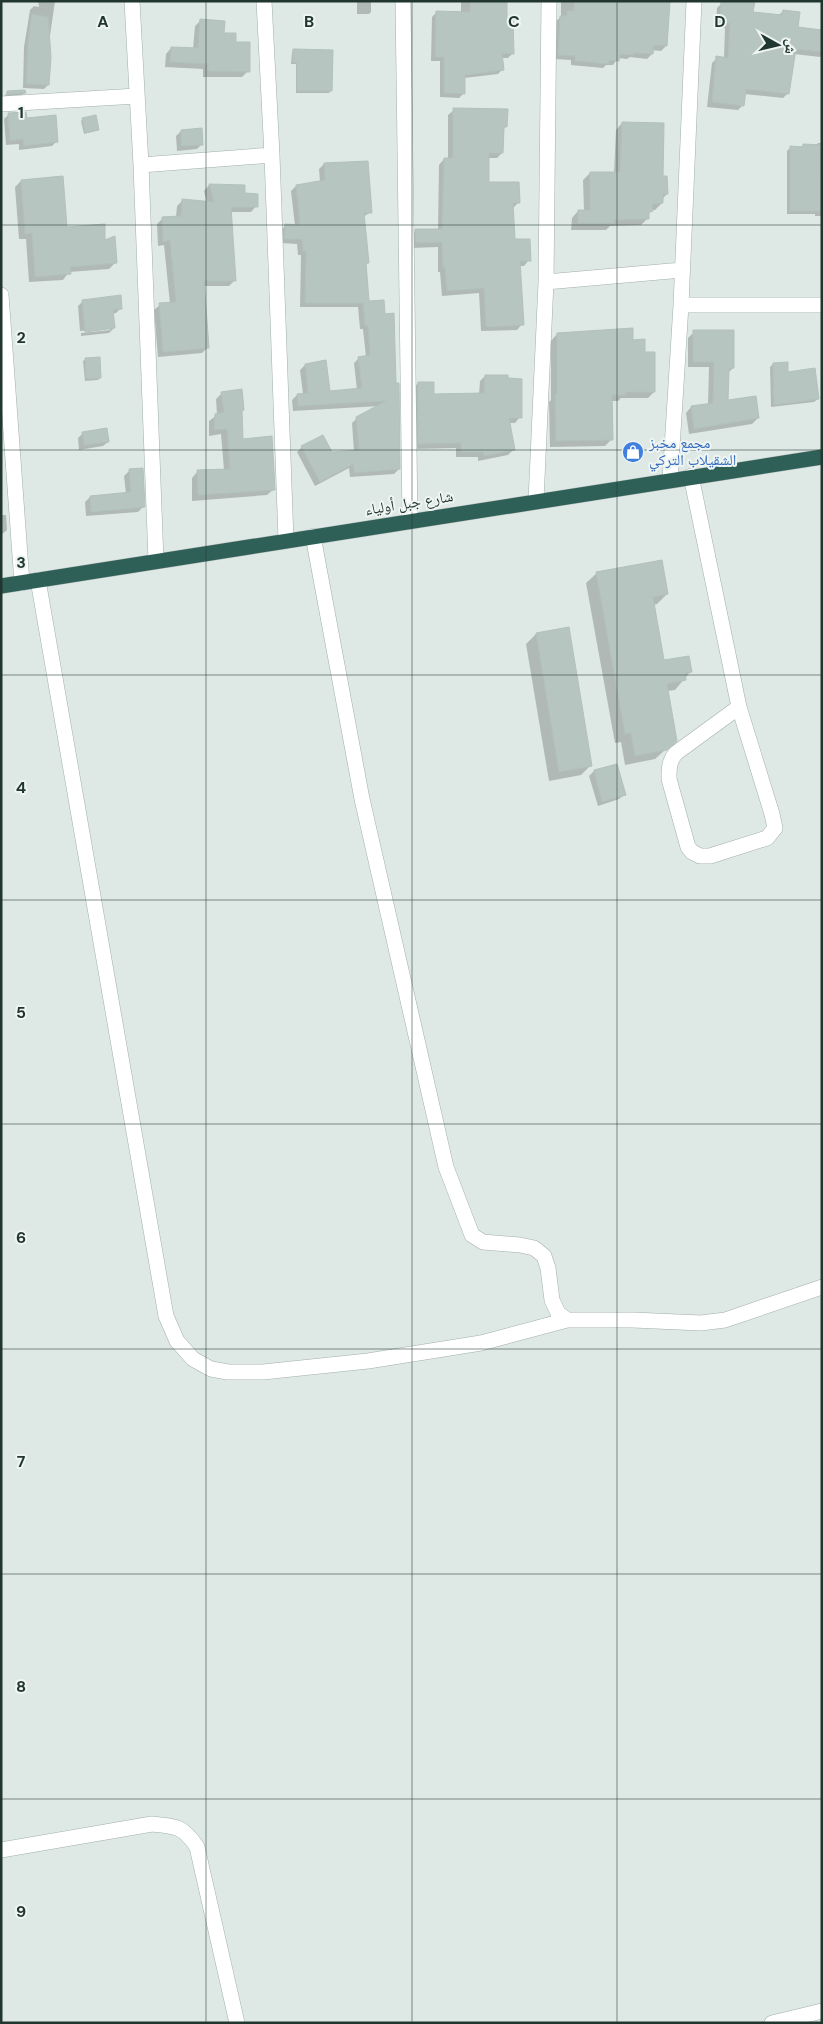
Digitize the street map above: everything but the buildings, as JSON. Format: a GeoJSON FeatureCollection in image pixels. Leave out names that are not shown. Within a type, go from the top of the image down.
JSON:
{"type":"FeatureCollection","features":[{"type":"Feature","properties":{"kind":"highway","name":"شارع جبل أولياء"},"geometry":{"type":"LineString","coordinates":[[1,586],[691,476],[822,457]]}},
{"type":"Feature","properties":{"kind":"street"},"geometry":{"type":"LineString","coordinates":[[132,1],[141,165],[156,562]]}},
{"type":"Feature","properties":{"kind":"street"},"geometry":{"type":"LineString","coordinates":[[264,1],[272,155],[286,540]]}},
{"type":"Feature","properties":{"kind":"street"},"geometry":{"type":"LineString","coordinates":[[403,1],[410,521]]}},
{"type":"Feature","properties":{"kind":"street"},"geometry":{"type":"LineString","coordinates":[[536,501],[546,282],[549,1]]}},
{"type":"Feature","properties":{"kind":"street"},"geometry":{"type":"LineString","coordinates":[[670,480],[694,1]]}},
{"type":"Feature","properties":{"kind":"street"},"geometry":{"type":"LineString","coordinates":[[1,104],[137,96]]}},
{"type":"Feature","properties":{"kind":"street"},"geometry":{"type":"LineString","coordinates":[[141,165],[272,155]]}},
{"type":"Feature","properties":{"kind":"street"},"geometry":{"type":"LineString","coordinates":[[546,282],[682,270]]}},
{"type":"Feature","properties":{"kind":"street"},"geometry":{"type":"LineString","coordinates":[[1,295],[22,583]]}},
{"type":"Feature","properties":{"kind":"street"},"geometry":{"type":"LineString","coordinates":[[680,305],[822,305]]}},
{"type":"Feature","properties":{"kind":"street"},"geometry":{"type":"LineString","coordinates":[[691,476],[739,707],[775,828],[767,838],[710,856],[700,856],[692,852],[688,847],[669,779],[668,768],[671,759],[676,753],[739,707]]}},
{"type":"Feature","properties":{"kind":"street"},"geometry":{"type":"LineString","coordinates":[[313,536],[362,799],[446,1167],[472,1235],[483,1242],[520,1244],[534,1248],[544,1256],[548,1268],[552,1300],[558,1313],[567,1320]]}},
{"type":"Feature","properties":{"kind":"street"},"geometry":{"type":"LineString","coordinates":[[38,580],[166,1316],[177,1341],[193,1359],[211,1368],[228,1372],[264,1372],[368,1362],[481,1343],[567,1320],[701,1322],[726,1320],[822,1287]]}},
{"type":"Feature","properties":{"kind":"street"},"geometry":{"type":"LineString","coordinates":[[1,1850],[152,1824],[173,1826],[188,1834],[197,1847],[237,2023]]}},
{"type":"Feature","properties":{"kind":"street"},"geometry":{"type":"LineString","coordinates":[[772,2023],[822,2011]]}},
{"type":"Feature","properties":{"kind":"place","name":"مجمع مخبز الشقيلاب التركي"},"geometry":{"type":"Point","coordinates":[633,452]}}]}
